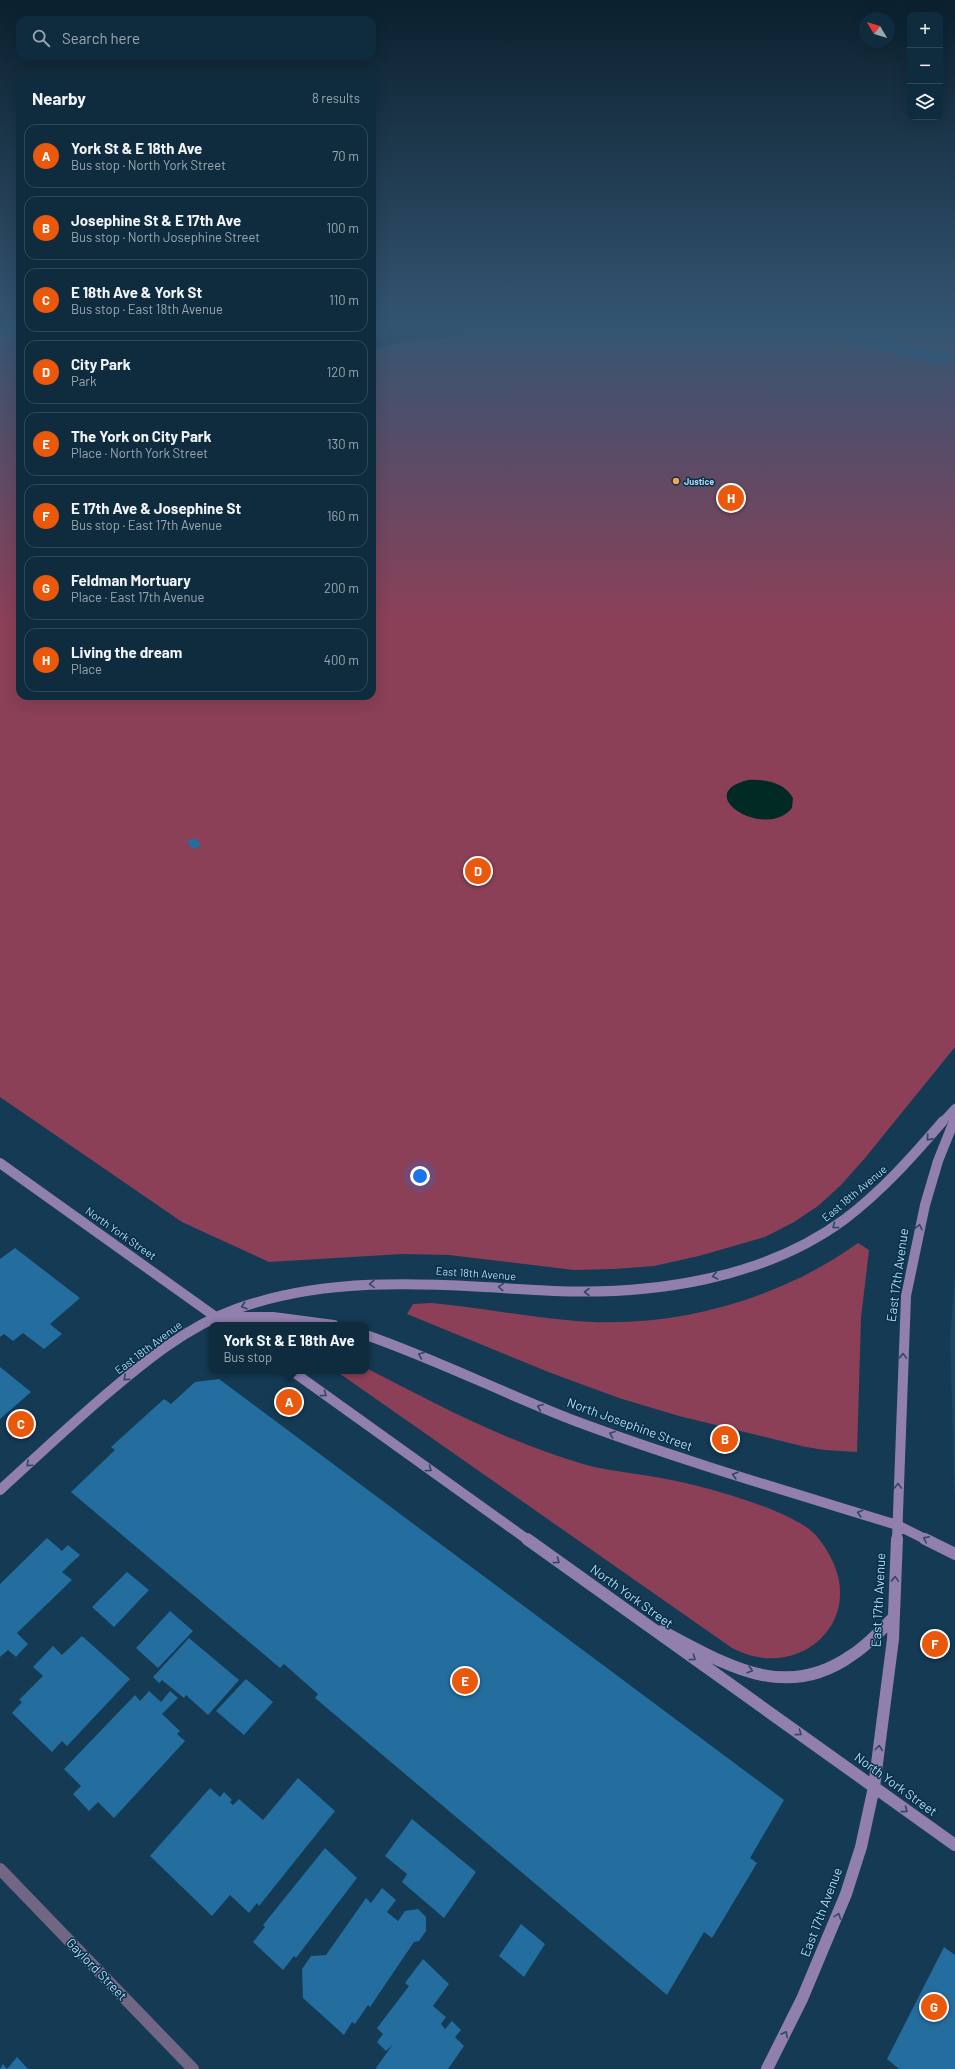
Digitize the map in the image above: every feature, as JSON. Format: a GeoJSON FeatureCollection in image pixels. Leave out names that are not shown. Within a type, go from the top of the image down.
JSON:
{"type":"FeatureCollection","features":[{"type":"Feature","properties":{"kind":"main road","name":"East 18th Avenue"},"geometry":{"type":"LineString","coordinates":[[0,1490],[134,1371],[178,1338],[216,1317],[273,1297],[332,1286],[433,1283],[597,1292],[642,1290],[721,1275],[777,1256],[828,1231],[870,1198],[893,1176],[955,1108]]}},
{"type":"Feature","properties":{"kind":"main road","name":"East 17th Avenue"},"geometry":{"type":"LineString","coordinates":[[767,2069],[802,1999],[846,1894],[861,1847],[874,1787],[893,1639],[906,1296],[912,1258],[928,1191],[955,1118]]}},
{"type":"Feature","properties":{"kind":"main road","name":"North York Street"},"geometry":{"type":"LineString","coordinates":[[0,1163],[223,1322]]}},
{"type":"Feature","properties":{"kind":"main road"},"geometry":{"type":"LineString","coordinates":[[216,1317],[273,1317],[311,1322]]}},
{"type":"Feature","properties":{"kind":"main road","name":"North Josephine Street"},"geometry":{"type":"LineString","coordinates":[[369,1336],[406,1349],[550,1411],[669,1454],[897,1525],[955,1554]]}},
{"type":"Feature","properties":{"kind":"main road","name":"North York Street"},"geometry":{"type":"LineString","coordinates":[[296,1374],[955,1845]]}},
{"type":"Feature","properties":{"kind":"main road"},"geometry":{"type":"LineString","coordinates":[[638,1619],[733,1665],[762,1674],[797,1678],[817,1673],[847,1660],[893,1618]]}},
{"type":"Feature","properties":{"kind":"street","name":"Gaylord Street"},"geometry":{"type":"LineString","coordinates":[[0,1869],[194,2069]]}},
{"type":"Feature","properties":{"kind":"shaded area"},"geometry":{"type":"Polygon","coordinates":[[[0,426],[16,426],[16,700],[376,700],[376,426],[955,426],[955,1047],[865,1158],[841,1185],[818,1206],[794,1222],[765,1237],[699,1256],[654,1266],[574,1270],[449,1255],[402,1254],[269,1262],[182,1222],[0,1097],[0,426]]]}},
{"type":"Feature","properties":{"kind":"shaded area"},"geometry":{"type":"Polygon","coordinates":[[[748,780],[767,781],[785,788],[793,798],[792,808],[780,817],[766,820],[751,817],[738,812],[730,804],[727,795],[732,787],[748,780]]]}},
{"type":"Feature","properties":{"kind":"shaded area"},"geometry":{"type":"Polygon","coordinates":[[[858,1243],[869,1250],[861,1318],[857,1452],[806,1447],[679,1416],[619,1398],[551,1373],[407,1314],[413,1304],[431,1303],[566,1320],[604,1322],[642,1321],[681,1316],[719,1308],[756,1296],[792,1281],[826,1264],[858,1243]]]}},
{"type":"Feature","properties":{"kind":"shaded area"},"geometry":{"type":"Polygon","coordinates":[[[955,1274],[955,1503],[950,1338],[955,1274]]]}},
{"type":"Feature","properties":{"kind":"shaded area"},"geometry":{"type":"Polygon","coordinates":[[[369,1370],[472,1421],[527,1445],[583,1464],[678,1481],[717,1491],[778,1512],[809,1529],[825,1547],[832,1560],[839,1584],[839,1606],[831,1626],[818,1642],[800,1652],[779,1658],[756,1657],[732,1648],[340,1374],[369,1374],[369,1370]]]}},
{"type":"Feature","properties":{"kind":"building"},"geometry":{"type":"Polygon","coordinates":[[[196,838],[201,846],[192,849],[187,841],[196,838]]]}},
{"type":"Feature","properties":{"kind":"building"},"geometry":{"type":"Polygon","coordinates":[[[15,1248],[80,1298],[50,1324],[62,1334],[44,1349],[23,1333],[13,1341],[4,1334],[0,1337],[0,1259],[15,1248]]]}},
{"type":"Feature","properties":{"kind":"building"},"geometry":{"type":"Polygon","coordinates":[[[0,1367],[31,1392],[0,1419],[0,1367]]]}},
{"type":"Feature","properties":{"kind":"building"},"geometry":{"type":"Polygon","coordinates":[[[219,1379],[784,1800],[750,1858],[757,1863],[712,1938],[704,1932],[667,1995],[315,1698],[318,1694],[284,1664],[280,1668],[71,1492],[115,1450],[111,1447],[164,1399],[171,1404],[195,1382],[219,1379]]]}},
{"type":"Feature","properties":{"kind":"building"},"geometry":{"type":"Polygon","coordinates":[[[47,1538],[62,1551],[68,1545],[80,1555],[62,1572],[72,1580],[17,1633],[28,1644],[16,1657],[8,1650],[0,1657],[0,1584],[47,1538]]]}},
{"type":"Feature","properties":{"kind":"building"},"geometry":{"type":"Polygon","coordinates":[[[127,1572],[149,1590],[114,1627],[92,1607],[127,1572]]]}},
{"type":"Feature","properties":{"kind":"building"},"geometry":{"type":"Polygon","coordinates":[[[170,1611],[193,1631],[158,1668],[136,1648],[170,1611]]]}},
{"type":"Feature","properties":{"kind":"building"},"geometry":{"type":"Polygon","coordinates":[[[82,1636],[130,1679],[67,1746],[62,1741],[52,1752],[12,1713],[22,1702],[19,1700],[43,1676],[33,1667],[53,1646],[62,1655],[82,1636]]]}},
{"type":"Feature","properties":{"kind":"building"},"geometry":{"type":"Polygon","coordinates":[[[189,1638],[239,1680],[208,1715],[186,1695],[184,1698],[162,1680],[159,1683],[153,1677],[189,1638]]]}},
{"type":"Feature","properties":{"kind":"building"},"geometry":{"type":"Polygon","coordinates":[[[246,1679],[273,1702],[244,1735],[216,1711],[246,1679]]]}},
{"type":"Feature","properties":{"kind":"building"},"geometry":{"type":"Polygon","coordinates":[[[149,1691],[161,1702],[170,1691],[178,1698],[162,1714],[180,1731],[177,1734],[185,1741],[114,1818],[98,1802],[89,1811],[73,1794],[81,1786],[64,1769],[135,1695],[140,1701],[149,1691]]]}},
{"type":"Feature","properties":{"kind":"building"},"geometry":{"type":"Polygon","coordinates":[[[298,1778],[335,1811],[259,1906],[257,1903],[249,1913],[230,1895],[212,1916],[150,1856],[210,1788],[220,1797],[224,1792],[232,1800],[230,1802],[233,1805],[239,1799],[263,1820],[298,1778]]]}},
{"type":"Feature","properties":{"kind":"building"},"geometry":{"type":"Polygon","coordinates":[[[412,1819],[476,1872],[444,1918],[402,1882],[407,1874],[385,1856],[412,1819]]]}},
{"type":"Feature","properties":{"kind":"building"},"geometry":{"type":"Polygon","coordinates":[[[325,1848],[357,1878],[296,1958],[294,1956],[283,1970],[253,1942],[265,1927],[263,1925],[325,1848]]]}},
{"type":"Feature","properties":{"kind":"building"},"geometry":{"type":"Polygon","coordinates":[[[382,1888],[396,1900],[387,1912],[398,1921],[405,1911],[418,1909],[426,1917],[426,1931],[419,1941],[414,1942],[370,2007],[368,2005],[355,2024],[352,2022],[344,2035],[303,1998],[302,1969],[311,1956],[326,1955],[366,1898],[371,1903],[382,1888]]]}},
{"type":"Feature","properties":{"kind":"building"},"geometry":{"type":"Polygon","coordinates":[[[521,1924],[545,1944],[524,1977],[499,1956],[521,1924]]]}},
{"type":"Feature","properties":{"kind":"building"},"geometry":{"type":"Polygon","coordinates":[[[944,1947],[955,1955],[955,2069],[899,2069],[887,2059],[944,1947]]]}},
{"type":"Feature","properties":{"kind":"building"},"geometry":{"type":"Polygon","coordinates":[[[423,1959],[449,1984],[433,2006],[446,2017],[441,2024],[445,2029],[452,2021],[461,2030],[455,2037],[464,2046],[448,2069],[377,2069],[376,2068],[393,2044],[386,2051],[377,2042],[383,2034],[377,2028],[409,1986],[405,1983],[423,1959]]]}},
{"type":"Feature","properties":{"kind":"building"},"geometry":{"type":"Polygon","coordinates":[[[17,2057],[28,2069],[7,2069],[17,2057]]]}},
{"type":"Feature","properties":{"kind":"building"},"geometry":{"type":"Polygon","coordinates":[[[3,2064],[7,2069],[0,2069],[3,2064]]]}},
{"type":"Feature","properties":{"kind":"place","name":"Justice"},"geometry":{"type":"Point","coordinates":[676,481]}},
{"type":"Feature","properties":{"kind":"place","name":"Living the dream"},"geometry":{"type":"Point","coordinates":[731,498]}},
{"type":"Feature","properties":{"kind":"place","name":"City Park"},"geometry":{"type":"Point","coordinates":[478,871]}},
{"type":"Feature","properties":{"kind":"place","name":"York St & E 18th Ave"},"geometry":{"type":"Point","coordinates":[289,1402]}},
{"type":"Feature","properties":{"kind":"place","name":"E 18th Ave & York St"},"geometry":{"type":"Point","coordinates":[21,1424]}},
{"type":"Feature","properties":{"kind":"place","name":"Josephine St & E 17th Ave"},"geometry":{"type":"Point","coordinates":[725,1439]}},
{"type":"Feature","properties":{"kind":"place","name":"E 17th Ave & Josephine St"},"geometry":{"type":"Point","coordinates":[935,1644]}},
{"type":"Feature","properties":{"kind":"place","name":"The York on City Park"},"geometry":{"type":"Point","coordinates":[465,1681]}},
{"type":"Feature","properties":{"kind":"place","name":"Feldman Mortuary"},"geometry":{"type":"Point","coordinates":[934,2007]}}]}
